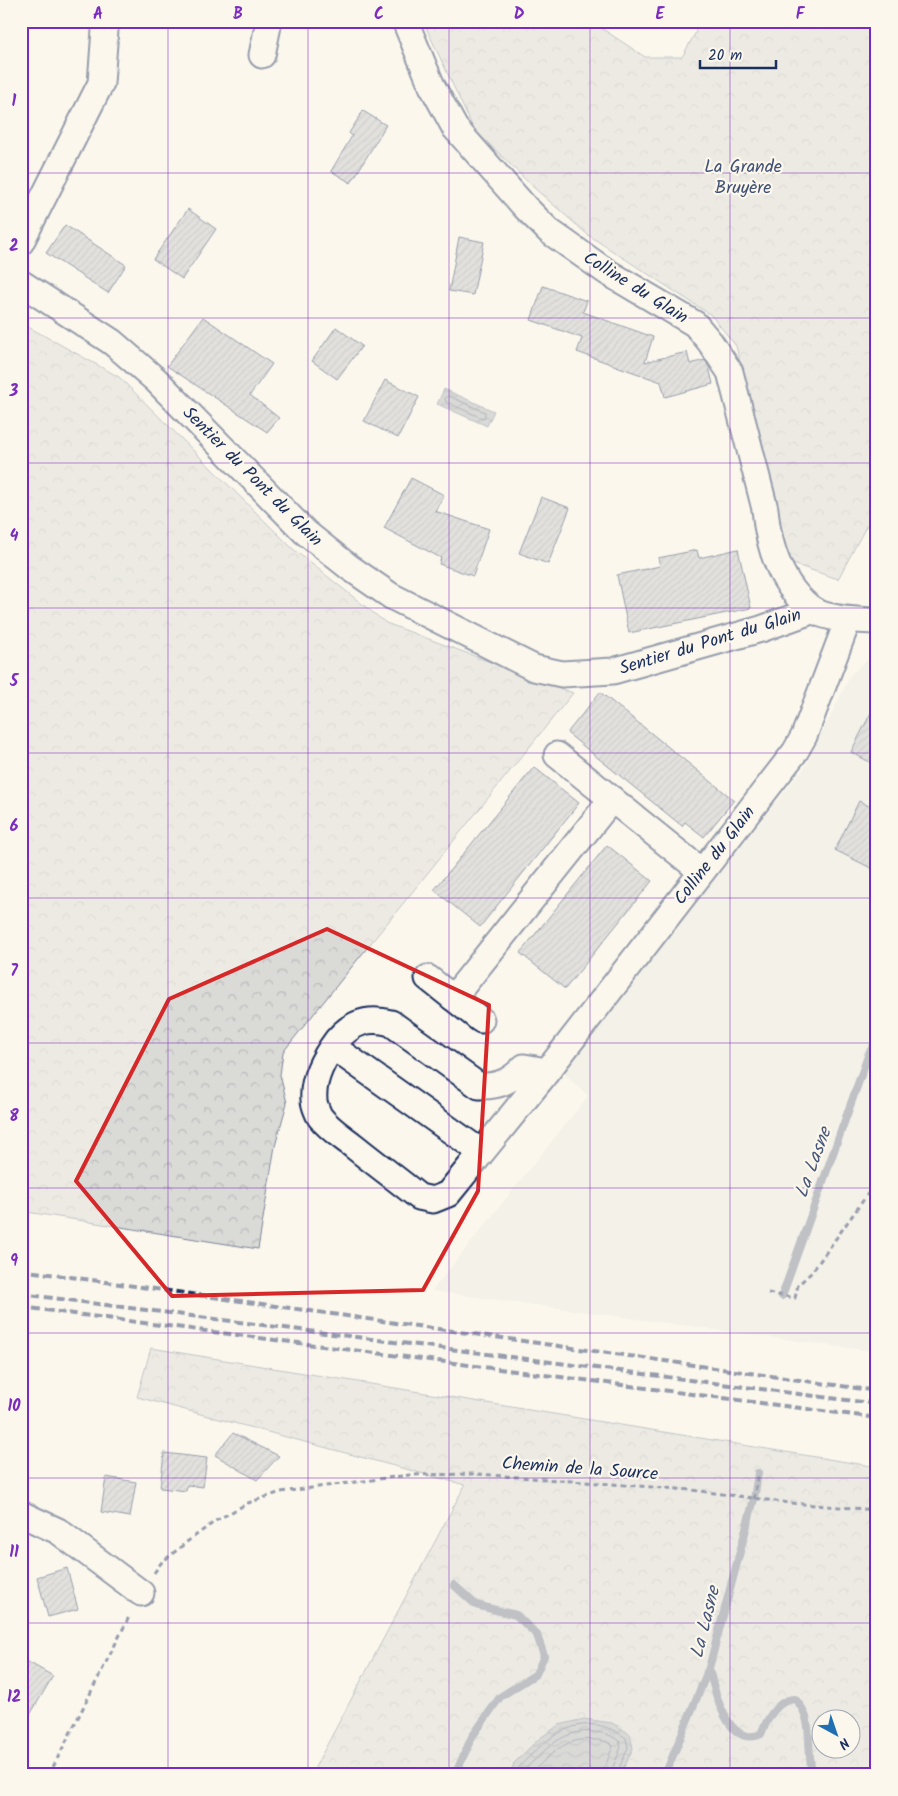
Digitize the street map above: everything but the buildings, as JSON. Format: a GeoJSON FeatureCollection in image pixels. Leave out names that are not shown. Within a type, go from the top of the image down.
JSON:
{"type":"FeatureCollection","features":[{"type":"Feature","properties":{"kind":"street"},"geometry":{"type":"LineString","coordinates":[[262,55],[269,21]]}},
{"type":"Feature","properties":{"kind":"street","name":"Colline du Glain"},"geometry":{"type":"LineString","coordinates":[[405,21],[432,86],[455,128],[525,207],[550,231],[607,272],[695,324],[710,342],[730,372],[763,500],[767,532],[780,569],[792,588],[814,610],[848,620],[877,621]]}},
{"type":"Feature","properties":{"kind":"street"},"geometry":{"type":"LineString","coordinates":[[21,242],[101,83],[105,30]]}},
{"type":"Feature","properties":{"kind":"street","name":"Sentier du Pont du Glain"},"geometry":{"type":"LineString","coordinates":[[21,283],[112,342],[156,380],[305,532],[349,567],[390,596],[534,668],[562,674],[613,671],[761,629],[814,610]]}},
{"type":"Feature","properties":{"kind":"street","name":"Colline du Glain"},"geometry":{"type":"LineString","coordinates":[[546,1071],[524,1067],[516,1076],[505,1083],[479,1086],[391,1023],[375,1019],[359,1022],[343,1034],[333,1046],[323,1061],[316,1080],[314,1100],[320,1117],[335,1132],[419,1197],[433,1200],[448,1194],[546,1071],[795,752],[804,736],[848,620]]}},
{"type":"Feature","properties":{"kind":"street"},"geometry":{"type":"LineString","coordinates":[[557,755],[701,871]]}},
{"type":"Feature","properties":{"kind":"street"},"geometry":{"type":"LineString","coordinates":[[453,998],[612,799]]}},
{"type":"Feature","properties":{"kind":"street"},"geometry":{"type":"LineString","coordinates":[[428,978],[481,1020]]}},
{"type":"Feature","properties":{"kind":"street"},"geometry":{"type":"LineString","coordinates":[[333,1046],[481,1152]]}},
{"type":"Feature","properties":{"kind":"street"},"geometry":{"type":"LineString","coordinates":[[21,1514],[58,1531],[142,1593]]}},
{"type":"Feature","properties":{"kind":"path"},"geometry":{"type":"LineString","coordinates":[[768,1293],[795,1298],[798,1284],[812,1272],[877,1181]]}},
{"type":"Feature","properties":{"kind":"path"},"geometry":{"type":"LineString","coordinates":[[754,1499],[758,1473]]}},
{"type":"Feature","properties":{"kind":"path","name":"Chemin de la Source"},"geometry":{"type":"LineString","coordinates":[[281,1492],[409,1475],[478,1474],[692,1490],[790,1503],[877,1510]]}},
{"type":"Feature","properties":{"kind":"highlighted area"},"geometry":{"type":"Polygon","coordinates":[[[327,929],[489,1005],[478,1191],[423,1290],[172,1296],[76,1181],[169,999],[327,929]]]}},
{"type":"Feature","properties":{"kind":"shaded area"},"geometry":{"type":"Polygon","coordinates":[[[877,651],[877,1352],[432,1291],[588,1096],[561,1071],[807,764],[851,674],[877,651]]]}},
{"type":"Feature","properties":{"kind":"green space","name":"La Grande Bruyère"},"geometry":{"type":"Polygon","coordinates":[[[423,21],[574,21],[595,24],[645,57],[682,57],[696,32],[694,21],[877,21],[877,506],[838,579],[790,563],[736,346],[711,315],[588,235],[533,187],[473,128],[423,21]]]}},
{"type":"Feature","properties":{"kind":"green space"},"geometry":{"type":"Polygon","coordinates":[[[21,323],[119,377],[293,549],[386,623],[573,693],[283,1052],[280,1075],[287,1103],[275,1146],[258,1249],[21,1211],[21,323]]]}},
{"type":"Feature","properties":{"kind":"green space"},"geometry":{"type":"Polygon","coordinates":[[[151,1348],[877,1467],[877,1775],[717,1775],[715,1772],[709,1775],[620,1775],[633,1748],[540,1738],[514,1763],[510,1775],[311,1775],[465,1485],[137,1397],[151,1348]]]}},
{"type":"Feature","properties":{"kind":"water"},"geometry":{"type":"Polygon","coordinates":[[[444,389],[494,411],[487,426],[437,404],[444,389]]]}},
{"type":"Feature","properties":{"kind":"water"},"geometry":{"type":"Polygon","coordinates":[[[584,1719],[612,1723],[630,1734],[633,1748],[620,1775],[510,1775],[514,1763],[540,1738],[559,1725],[584,1719]]]}},
{"type":"Feature","properties":{"kind":"waterway","name":"La Lasne"},"geometry":{"type":"LineString","coordinates":[[782,1296],[869,1053],[877,1041]]}},
{"type":"Feature","properties":{"kind":"waterway","name":"La Lasne"},"geometry":{"type":"LineString","coordinates":[[665,1775],[709,1668],[754,1499],[758,1473]]}},
{"type":"Feature","properties":{"kind":"waterway"},"geometry":{"type":"LineString","coordinates":[[454,1585],[476,1605],[516,1615],[537,1635],[544,1656],[536,1674],[500,1697],[472,1737],[455,1775]]}},
{"type":"Feature","properties":{"kind":"waterway"},"geometry":{"type":"LineString","coordinates":[[709,1668],[724,1715],[731,1726],[740,1733],[749,1736],[761,1734],[766,1722],[778,1706],[783,1702],[795,1699],[806,1716],[813,1775]]}},
{"type":"Feature","properties":{"kind":"railway"},"geometry":{"type":"LineString","coordinates":[[21,1270],[877,1391]]}},
{"type":"Feature","properties":{"kind":"railway"},"geometry":{"type":"LineString","coordinates":[[21,1294],[877,1404]]}},
{"type":"Feature","properties":{"kind":"railway"},"geometry":{"type":"LineString","coordinates":[[21,1307],[877,1418]]}}]}
